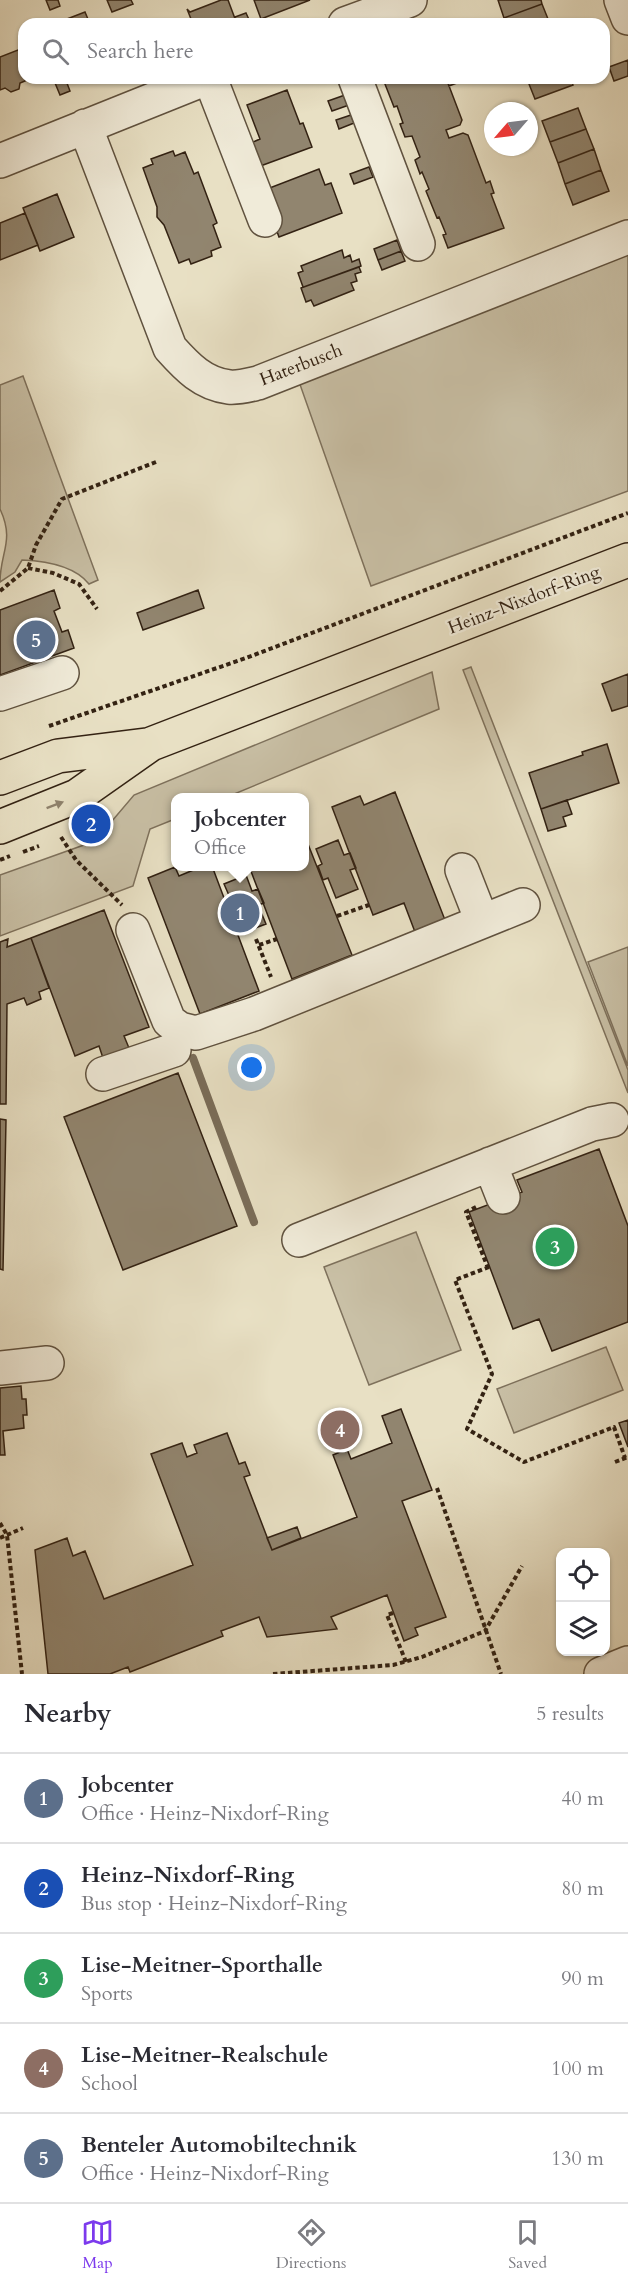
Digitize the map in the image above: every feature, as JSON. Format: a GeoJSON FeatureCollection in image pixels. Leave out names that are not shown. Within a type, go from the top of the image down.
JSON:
{"type":"FeatureCollection","features":[{"type":"Feature","properties":{"kind":"main road","name":"Heinz-Nixdorf-Ring"},"geometry":{"type":"LineString","coordinates":[[0,778],[58,756],[151,744],[628,560]]}},
{"type":"Feature","properties":{"kind":"main road","name":"Heinz-Nixdorf-Ring"},"geometry":{"type":"LineString","coordinates":[[0,827],[77,796],[151,744]]}},
{"type":"Feature","properties":{"kind":"street"},"geometry":{"type":"LineString","coordinates":[[362,18],[411,0]]}},
{"type":"Feature","properties":{"kind":"street"},"geometry":{"type":"LineString","coordinates":[[621,0],[628,18]]}},
{"type":"Feature","properties":{"kind":"street"},"geometry":{"type":"LineString","coordinates":[[0,161],[194,84]]}},
{"type":"Feature","properties":{"kind":"street"},"geometry":{"type":"LineString","coordinates":[[211,84],[265,220]]}},
{"type":"Feature","properties":{"kind":"street"},"geometry":{"type":"LineString","coordinates":[[357,84],[418,244]]}},
{"type":"Feature","properties":{"kind":"street","name":"Haterbusch"},"geometry":{"type":"LineString","coordinates":[[85,126],[170,348],[188,368],[201,378],[230,388],[258,383],[628,237]]}},
{"type":"Feature","properties":{"kind":"street"},"geometry":{"type":"LineString","coordinates":[[0,694],[62,674]]}},
{"type":"Feature","properties":{"kind":"street"},"geometry":{"type":"LineString","coordinates":[[462,870],[482,921]]}},
{"type":"Feature","properties":{"kind":"street"},"geometry":{"type":"LineString","coordinates":[[133,930],[169,1021],[180,1029],[196,1033],[292,1000],[523,905]]}},
{"type":"Feature","properties":{"kind":"street"},"geometry":{"type":"LineString","coordinates":[[103,1074],[174,1050]]}},
{"type":"Feature","properties":{"kind":"street"},"geometry":{"type":"LineString","coordinates":[[299,1240],[592,1124],[612,1120]]}},
{"type":"Feature","properties":{"kind":"street"},"geometry":{"type":"LineString","coordinates":[[490,1164],[503,1197]]}},
{"type":"Feature","properties":{"kind":"street"},"geometry":{"type":"LineString","coordinates":[[0,1368],[47,1363]]}},
{"type":"Feature","properties":{"kind":"street"},"geometry":{"type":"LineString","coordinates":[[601,1674],[628,1663]]}},
{"type":"Feature","properties":{"kind":"path"},"geometry":{"type":"LineString","coordinates":[[0,591],[28,568],[36,544],[62,499],[156,462]]}},
{"type":"Feature","properties":{"kind":"path"},"geometry":{"type":"LineString","coordinates":[[42,729],[246,658],[628,513]]}},
{"type":"Feature","properties":{"kind":"path"},"geometry":{"type":"LineString","coordinates":[[28,568],[54,573],[79,584],[97,609]]}},
{"type":"Feature","properties":{"kind":"path"},"geometry":{"type":"LineString","coordinates":[[62,837],[76,860],[122,906],[133,930]]}},
{"type":"Feature","properties":{"kind":"path"},"geometry":{"type":"LineString","coordinates":[[337,916],[369,905]]}},
{"type":"Feature","properties":{"kind":"path"},"geometry":{"type":"LineString","coordinates":[[256,939],[275,988]]}},
{"type":"Feature","properties":{"kind":"path"},"geometry":{"type":"LineString","coordinates":[[259,945],[277,939]]}},
{"type":"Feature","properties":{"kind":"path"},"geometry":{"type":"LineString","coordinates":[[503,1197],[466,1212],[489,1267],[455,1280],[492,1374],[467,1429],[524,1462],[614,1427],[627,1457],[615,1462]]}},
{"type":"Feature","properties":{"kind":"path"},"geometry":{"type":"LineString","coordinates":[[437,1488],[501,1674]]}},
{"type":"Feature","properties":{"kind":"path"},"geometry":{"type":"LineString","coordinates":[[0,1523],[7,1535],[22,1674]]}},
{"type":"Feature","properties":{"kind":"path"},"geometry":{"type":"LineString","coordinates":[[0,1538],[22,1528]]}},
{"type":"Feature","properties":{"kind":"path"},"geometry":{"type":"LineString","coordinates":[[273,1674],[383,1667],[406,1662],[485,1631],[522,1566]]}},
{"type":"Feature","properties":{"kind":"path"},"geometry":{"type":"LineString","coordinates":[[393,1613],[387,1614],[406,1662]]}},
{"type":"Feature","properties":{"kind":"shaded area"},"geometry":{"type":"Polygon","coordinates":[[[628,248],[628,491],[371,586],[297,376],[628,248]]]}},
{"type":"Feature","properties":{"kind":"shaded area"},"geometry":{"type":"Polygon","coordinates":[[[23,376],[98,580],[89,584],[75,572],[59,565],[22,560],[15,572],[0,582],[7,538],[0,509],[0,385],[23,376]]]}},
{"type":"Feature","properties":{"kind":"shaded area"},"geometry":{"type":"Polygon","coordinates":[[[471,667],[628,1070],[628,1093],[463,670],[471,667]]]}},
{"type":"Feature","properties":{"kind":"shaded area"},"geometry":{"type":"Polygon","coordinates":[[[432,672],[439,709],[237,793],[171,793],[171,821],[150,829],[133,886],[0,936],[0,875],[95,841],[134,795],[432,672]]]}},
{"type":"Feature","properties":{"kind":"shaded area"},"geometry":{"type":"Polygon","coordinates":[[[628,947],[628,1066],[588,962],[628,947]]]}},
{"type":"Feature","properties":{"kind":"shaded area"},"geometry":{"type":"Polygon","coordinates":[[[416,1232],[461,1350],[369,1385],[324,1267],[416,1232]]]}},
{"type":"Feature","properties":{"kind":"shaded area"},"geometry":{"type":"Polygon","coordinates":[[[606,1347],[623,1390],[514,1433],[497,1389],[606,1347]]]}},
{"type":"Feature","properties":{"kind":"building"},"geometry":{"type":"Polygon","coordinates":[[[46,0],[58,0],[60,6],[50,10],[46,0]]]}},
{"type":"Feature","properties":{"kind":"building"},"geometry":{"type":"Polygon","coordinates":[[[107,0],[131,0],[133,4],[112,12],[107,0]]]}},
{"type":"Feature","properties":{"kind":"building"},"geometry":{"type":"Polygon","coordinates":[[[221,0],[228,0],[235,18],[191,18],[187,9],[190,12],[221,0]]]}},
{"type":"Feature","properties":{"kind":"building"},"geometry":{"type":"Polygon","coordinates":[[[254,0],[310,0],[264,18],[261,18],[254,0]]]}},
{"type":"Feature","properties":{"kind":"building"},"geometry":{"type":"Polygon","coordinates":[[[498,0],[541,0],[542,4],[504,18],[498,0]]]}},
{"type":"Feature","properties":{"kind":"building"},"geometry":{"type":"Polygon","coordinates":[[[542,4],[548,18],[504,18],[542,4]]]}},
{"type":"Feature","properties":{"kind":"building"},"geometry":{"type":"Polygon","coordinates":[[[85,12],[88,18],[70,18],[85,12]]]}},
{"type":"Feature","properties":{"kind":"building"},"geometry":{"type":"Polygon","coordinates":[[[246,13],[248,18],[235,18],[246,13]]]}},
{"type":"Feature","properties":{"kind":"building"},"geometry":{"type":"Polygon","coordinates":[[[18,50],[19,89],[11,92],[5,88],[0,90],[0,57],[18,50]]]}},
{"type":"Feature","properties":{"kind":"building"},"geometry":{"type":"Polygon","coordinates":[[[628,60],[628,76],[614,81],[610,67],[628,60]]]}},
{"type":"Feature","properties":{"kind":"building"},"geometry":{"type":"Polygon","coordinates":[[[55,84],[67,84],[70,91],[60,95],[55,84]]]}},
{"type":"Feature","properties":{"kind":"building"},"geometry":{"type":"Polygon","coordinates":[[[385,84],[448,84],[462,120],[460,125],[446,130],[449,138],[463,133],[468,135],[486,183],[490,181],[494,193],[491,194],[504,228],[448,248],[443,235],[446,234],[439,217],[437,218],[426,191],[429,189],[415,160],[420,157],[412,136],[405,137],[397,106],[394,107],[385,84]]]}},
{"type":"Feature","properties":{"kind":"building"},"geometry":{"type":"Polygon","coordinates":[[[529,84],[573,85],[535,99],[529,84]]]}},
{"type":"Feature","properties":{"kind":"building"},"geometry":{"type":"Polygon","coordinates":[[[287,90],[312,147],[255,168],[246,145],[260,139],[247,105],[287,90]]]}},
{"type":"Feature","properties":{"kind":"building"},"geometry":{"type":"Polygon","coordinates":[[[345,95],[349,105],[332,111],[328,101],[345,95]]]}},
{"type":"Feature","properties":{"kind":"building"},"geometry":{"type":"Polygon","coordinates":[[[578,108],[586,129],[550,142],[542,121],[578,108]]]}},
{"type":"Feature","properties":{"kind":"building"},"geometry":{"type":"Polygon","coordinates":[[[351,115],[354,123],[339,129],[336,120],[351,115]]]}},
{"type":"Feature","properties":{"kind":"building"},"geometry":{"type":"Polygon","coordinates":[[[586,129],[594,149],[558,163],[550,142],[586,129]]]}},
{"type":"Feature","properties":{"kind":"building"},"geometry":{"type":"Polygon","coordinates":[[[594,149],[601,170],[565,184],[558,163],[594,149]]]}},
{"type":"Feature","properties":{"kind":"building"},"geometry":{"type":"Polygon","coordinates":[[[173,151],[175,156],[185,152],[194,174],[198,172],[217,223],[213,225],[221,247],[211,251],[212,256],[191,264],[189,259],[179,263],[164,225],[157,217],[157,207],[143,168],[153,164],[151,159],[173,151]]]}},
{"type":"Feature","properties":{"kind":"building"},"geometry":{"type":"Polygon","coordinates":[[[369,167],[373,177],[354,184],[350,174],[369,167]]]}},
{"type":"Feature","properties":{"kind":"building"},"geometry":{"type":"Polygon","coordinates":[[[319,169],[325,185],[331,183],[342,213],[279,237],[268,207],[267,189],[319,169]]]}},
{"type":"Feature","properties":{"kind":"building"},"geometry":{"type":"Polygon","coordinates":[[[601,170],[609,191],[573,205],[565,184],[601,170]]]}},
{"type":"Feature","properties":{"kind":"building"},"geometry":{"type":"Polygon","coordinates":[[[57,194],[74,237],[40,251],[23,208],[57,194]]]}},
{"type":"Feature","properties":{"kind":"building"},"geometry":{"type":"Polygon","coordinates":[[[25,213],[38,245],[0,260],[0,223],[25,213]]]}},
{"type":"Feature","properties":{"kind":"building"},"geometry":{"type":"Polygon","coordinates":[[[397,240],[401,251],[378,260],[374,249],[397,240]]]}},
{"type":"Feature","properties":{"kind":"building"},"geometry":{"type":"Polygon","coordinates":[[[342,250],[344,258],[350,255],[352,262],[359,259],[361,266],[301,288],[303,287],[298,273],[303,271],[301,266],[342,250]]]}},
{"type":"Feature","properties":{"kind":"building"},"geometry":{"type":"Polygon","coordinates":[[[401,251],[405,261],[382,270],[378,260],[401,251]]]}},
{"type":"Feature","properties":{"kind":"building"},"geometry":{"type":"Polygon","coordinates":[[[359,267],[361,272],[355,274],[357,281],[351,283],[354,290],[314,306],[311,300],[306,302],[301,288],[359,267]]]}},
{"type":"Feature","properties":{"kind":"building"},"geometry":{"type":"Polygon","coordinates":[[[54,590],[60,608],[54,611],[62,632],[68,630],[74,648],[0,675],[0,610],[54,590]]]}},
{"type":"Feature","properties":{"kind":"building"},"geometry":{"type":"Polygon","coordinates":[[[198,590],[204,608],[143,630],[137,613],[198,590]]]}},
{"type":"Feature","properties":{"kind":"building"},"geometry":{"type":"Polygon","coordinates":[[[628,674],[628,706],[612,711],[602,684],[628,674]]]}},
{"type":"Feature","properties":{"kind":"building"},"geometry":{"type":"Polygon","coordinates":[[[607,744],[619,783],[541,809],[529,773],[583,755],[582,752],[607,744]]]}},
{"type":"Feature","properties":{"kind":"building"},"geometry":{"type":"Polygon","coordinates":[[[395,792],[445,920],[415,932],[404,903],[373,915],[332,807],[360,796],[364,805],[395,792]]]}},
{"type":"Feature","properties":{"kind":"building"},"geometry":{"type":"Polygon","coordinates":[[[567,800],[572,814],[563,817],[566,826],[548,831],[541,809],[567,800]]]}},
{"type":"Feature","properties":{"kind":"building"},"geometry":{"type":"Polygon","coordinates":[[[338,840],[344,855],[350,853],[356,868],[350,870],[358,889],[336,898],[328,878],[323,880],[318,866],[322,864],[316,849],[338,840]]]}},
{"type":"Feature","properties":{"kind":"building"},"geometry":{"type":"Polygon","coordinates":[[[309,847],[352,955],[292,979],[251,871],[309,871],[309,847]]]}},
{"type":"Feature","properties":{"kind":"building"},"geometry":{"type":"Polygon","coordinates":[[[171,869],[171,871],[177,871],[179,876],[191,871],[214,871],[259,991],[200,1014],[148,878],[171,869]]]}},
{"type":"Feature","properties":{"kind":"building"},"geometry":{"type":"Polygon","coordinates":[[[246,875],[252,891],[258,889],[264,903],[258,905],[266,924],[244,932],[236,914],[231,916],[225,902],[231,900],[224,884],[246,875]]]}},
{"type":"Feature","properties":{"kind":"building"},"geometry":{"type":"Polygon","coordinates":[[[104,910],[149,1027],[124,1036],[129,1048],[103,1058],[99,1046],[75,1056],[31,938],[104,910]]]}},
{"type":"Feature","properties":{"kind":"building"},"geometry":{"type":"Polygon","coordinates":[[[31,938],[49,988],[39,992],[41,999],[27,1005],[24,998],[7,1004],[6,1104],[0,1104],[0,942],[8,939],[7,947],[31,938]]]}},
{"type":"Feature","properties":{"kind":"building"},"geometry":{"type":"Polygon","coordinates":[[[178,1073],[237,1226],[123,1270],[64,1117],[178,1073]]]}},
{"type":"Feature","properties":{"kind":"building"},"geometry":{"type":"Polygon","coordinates":[[[0,1119],[6,1120],[3,1270],[0,1269],[0,1119]]]}},
{"type":"Feature","properties":{"kind":"building"},"geometry":{"type":"Polygon","coordinates":[[[599,1149],[628,1226],[628,1322],[552,1351],[539,1319],[513,1329],[469,1212],[522,1192],[517,1180],[599,1149]]]}},
{"type":"Feature","properties":{"kind":"building"},"geometry":{"type":"Polygon","coordinates":[[[21,1386],[22,1399],[26,1399],[27,1415],[23,1415],[24,1428],[3,1431],[5,1455],[0,1455],[0,1388],[21,1386]]]}},
{"type":"Feature","properties":{"kind":"building"},"geometry":{"type":"Polygon","coordinates":[[[401,1409],[432,1490],[402,1501],[446,1617],[415,1628],[418,1635],[404,1641],[387,1595],[331,1617],[337,1629],[267,1637],[259,1617],[221,1631],[223,1636],[130,1672],[128,1667],[110,1674],[48,1674],[35,1550],[67,1538],[73,1556],[85,1551],[104,1599],[193,1565],[151,1454],[182,1443],[187,1457],[197,1453],[194,1445],[227,1433],[239,1464],[245,1462],[250,1475],[244,1477],[272,1550],[357,1517],[333,1455],[347,1449],[351,1459],[392,1443],[382,1416],[401,1409]]]}},
{"type":"Feature","properties":{"kind":"building"},"geometry":{"type":"Polygon","coordinates":[[[628,1420],[628,1447],[619,1423],[628,1420]]]}},
{"type":"Feature","properties":{"kind":"building"},"geometry":{"type":"Polygon","coordinates":[[[297,1527],[301,1538],[272,1550],[267,1538],[297,1527]]]}},
{"type":"Feature","properties":{"kind":"waterway"},"geometry":{"type":"LineString","coordinates":[[193,1058],[254,1222]]}},
{"type":"Feature","properties":{"kind":"place","name":"Benteler Automobiltechnik"},"geometry":{"type":"Point","coordinates":[36,640]}},
{"type":"Feature","properties":{"kind":"place","name":"Heinz-Nixdorf-Ring"},"geometry":{"type":"Point","coordinates":[91,824]}},
{"type":"Feature","properties":{"kind":"place","name":"Jobcenter"},"geometry":{"type":"Point","coordinates":[240,913]}},
{"type":"Feature","properties":{"kind":"place","name":"Lise-Meitner-Sporthalle"},"geometry":{"type":"Point","coordinates":[555,1247]}},
{"type":"Feature","properties":{"kind":"place","name":"Lise-Meitner-Realschule"},"geometry":{"type":"Point","coordinates":[340,1430]}}]}
